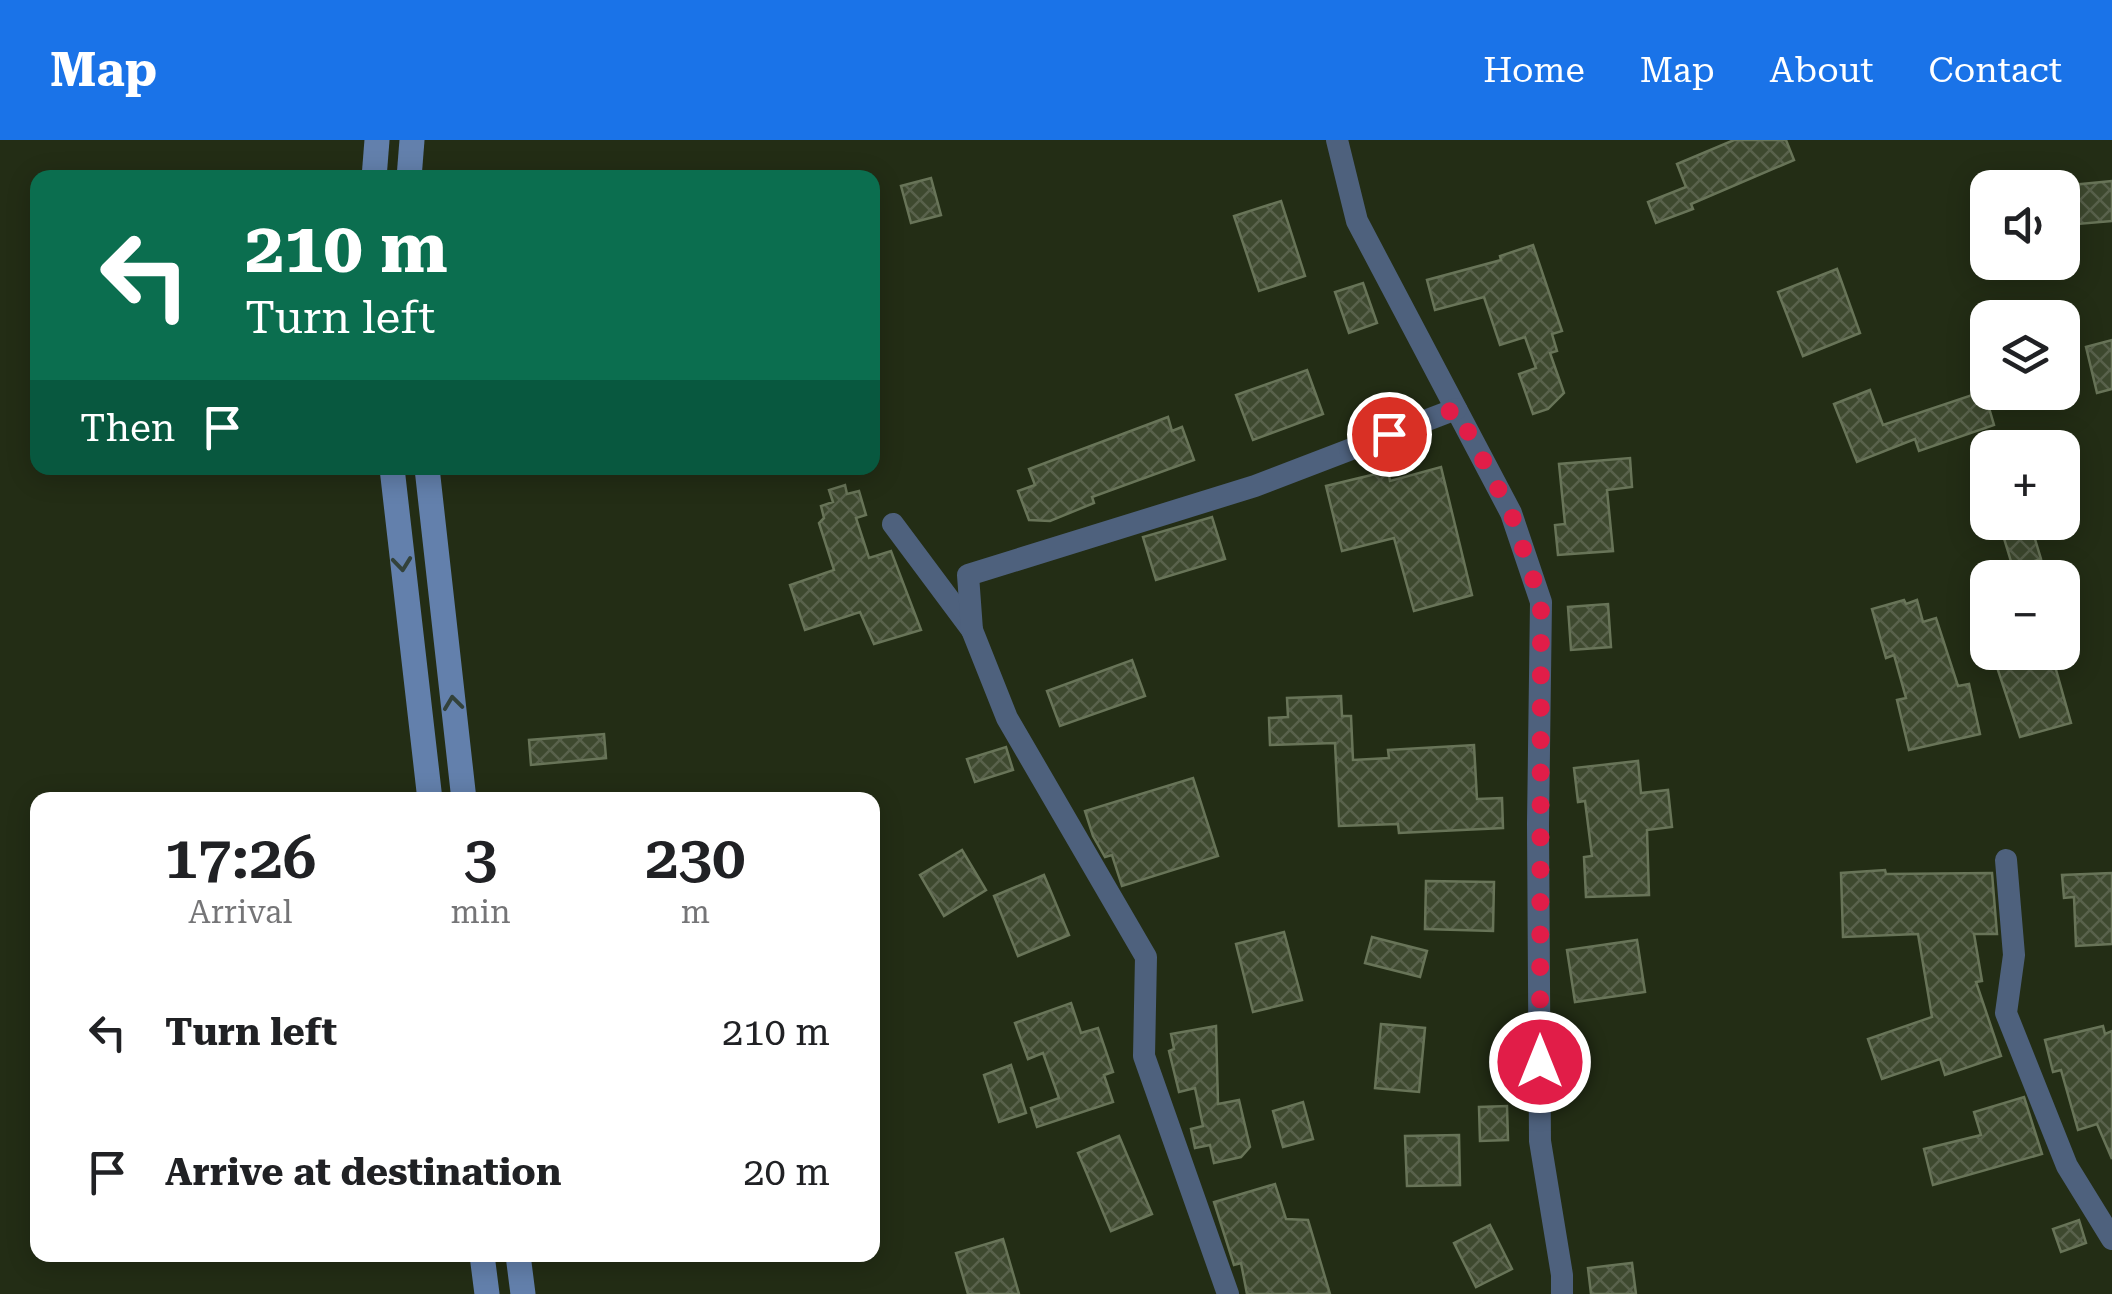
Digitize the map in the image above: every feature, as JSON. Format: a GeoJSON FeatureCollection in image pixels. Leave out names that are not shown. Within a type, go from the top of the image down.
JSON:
{"type":"FeatureCollection","features":[{"type":"Feature","properties":{"kind":"main road"},"geometry":{"type":"LineString","coordinates":[[375,170],[378,140]]}},
{"type":"Feature","properties":{"kind":"main road"},"geometry":{"type":"LineString","coordinates":[[410,170],[412,140]]}},
{"type":"Feature","properties":{"kind":"main road"},"geometry":{"type":"LineString","coordinates":[[393,475],[429,792]]}},
{"type":"Feature","properties":{"kind":"main road"},"geometry":{"type":"LineString","coordinates":[[428,475],[463,792]]}},
{"type":"Feature","properties":{"kind":"main road"},"geometry":{"type":"LineString","coordinates":[[483,1262],[487,1294]]}},
{"type":"Feature","properties":{"kind":"main road"},"geometry":{"type":"LineString","coordinates":[[519,1262],[522,1294]]}},
{"type":"Feature","properties":{"kind":"street"},"geometry":{"type":"LineString","coordinates":[[1337,140],[1357,221],[1511,513],[1541,602],[1540,1141],[1562,1294]]}},
{"type":"Feature","properties":{"kind":"street"},"geometry":{"type":"LineString","coordinates":[[972,630],[968,575],[1255,486],[1456,409]]}},
{"type":"Feature","properties":{"kind":"street"},"geometry":{"type":"LineString","coordinates":[[893,524],[972,630],[1008,718],[1146,956],[1144,1056],[1228,1294]]}},
{"type":"Feature","properties":{"kind":"street"},"geometry":{"type":"LineString","coordinates":[[2006,860],[2014,955],[2006,1012],[2067,1166],[2112,1239]]}},
{"type":"Feature","properties":{"kind":"building"},"geometry":{"type":"Polygon","coordinates":[[[1734,140],[1786,140],[1794,160],[1656,223],[1648,202],[1686,187],[1677,164],[1734,140]]]}},
{"type":"Feature","properties":{"kind":"building"},"geometry":{"type":"Polygon","coordinates":[[[931,178],[941,215],[911,223],[901,186],[931,178]]]}},
{"type":"Feature","properties":{"kind":"building"},"geometry":{"type":"Polygon","coordinates":[[[2112,181],[2112,221],[2080,224],[2080,184],[2112,181]]]}},
{"type":"Feature","properties":{"kind":"building"},"geometry":{"type":"Polygon","coordinates":[[[1281,201],[1305,276],[1259,291],[1234,216],[1281,201]]]}},
{"type":"Feature","properties":{"kind":"building"},"geometry":{"type":"Polygon","coordinates":[[[1533,245],[1562,331],[1552,334],[1557,351],[1550,353],[1564,393],[1548,409],[1533,414],[1519,374],[1536,368],[1525,337],[1500,345],[1484,297],[1435,310],[1427,280],[1501,260],[1500,256],[1533,245]]]}},
{"type":"Feature","properties":{"kind":"building"},"geometry":{"type":"Polygon","coordinates":[[[1837,269],[1860,333],[1803,356],[1778,292],[1837,269]]]}},
{"type":"Feature","properties":{"kind":"building"},"geometry":{"type":"Polygon","coordinates":[[[1363,283],[1377,323],[1349,333],[1335,292],[1363,283]]]}},
{"type":"Feature","properties":{"kind":"building"},"geometry":{"type":"Polygon","coordinates":[[[2112,340],[2112,389],[2097,393],[2086,347],[2112,340]]]}},
{"type":"Feature","properties":{"kind":"building"},"geometry":{"type":"Polygon","coordinates":[[[1307,370],[1323,414],[1253,440],[1236,395],[1307,370]]]}},
{"type":"Feature","properties":{"kind":"building"},"geometry":{"type":"Polygon","coordinates":[[[1870,390],[1883,425],[1970,396],[1970,410],[1990,410],[1994,425],[1970,430],[1970,433],[1919,451],[1915,439],[1857,462],[1834,404],[1870,390]]]}},
{"type":"Feature","properties":{"kind":"building"},"geometry":{"type":"Polygon","coordinates":[[[1168,417],[1172,431],[1182,427],[1194,460],[1092,497],[1094,503],[1050,521],[1029,520],[1018,491],[1035,485],[1029,469],[1168,417]]]}},
{"type":"Feature","properties":{"kind":"building"},"geometry":{"type":"Polygon","coordinates":[[[1630,458],[1632,487],[1607,490],[1613,551],[1558,555],[1555,525],[1565,524],[1559,464],[1630,458]]]}},
{"type":"Feature","properties":{"kind":"building"},"geometry":{"type":"Polygon","coordinates":[[[1441,467],[1472,595],[1414,611],[1394,538],[1342,551],[1326,486],[1388,471],[1390,481],[1441,467]]]}},
{"type":"Feature","properties":{"kind":"building"},"geometry":{"type":"Polygon","coordinates":[[[845,485],[847,494],[859,491],[866,515],[856,518],[869,558],[891,551],[921,630],[874,644],[860,612],[805,630],[790,585],[834,570],[819,523],[824,518],[821,506],[833,502],[829,490],[845,485]]]}},
{"type":"Feature","properties":{"kind":"building"},"geometry":{"type":"Polygon","coordinates":[[[1212,517],[1225,559],[1156,580],[1143,537],[1212,517]]]}},
{"type":"Feature","properties":{"kind":"building"},"geometry":{"type":"Polygon","coordinates":[[[2005,540],[2035,540],[2041,559],[2011,560],[2005,540]]]}},
{"type":"Feature","properties":{"kind":"building"},"geometry":{"type":"Polygon","coordinates":[[[1904,600],[1906,604],[1917,600],[1923,622],[1936,618],[1958,686],[1969,684],[1980,734],[1909,750],[1897,700],[1906,698],[1894,655],[1886,658],[1872,609],[1904,600]]]}},
{"type":"Feature","properties":{"kind":"building"},"geometry":{"type":"Polygon","coordinates":[[[1608,604],[1611,647],[1571,650],[1568,607],[1608,604]]]}},
{"type":"Feature","properties":{"kind":"building"},"geometry":{"type":"Polygon","coordinates":[[[1132,660],[1145,696],[1060,726],[1047,691],[1132,660]]]}},
{"type":"Feature","properties":{"kind":"building"},"geometry":{"type":"Polygon","coordinates":[[[1998,670],[2056,670],[2071,723],[2020,737],[1998,670]]]}},
{"type":"Feature","properties":{"kind":"building"},"geometry":{"type":"Polygon","coordinates":[[[1341,696],[1342,716],[1351,716],[1353,760],[1389,758],[1388,750],[1474,745],[1477,799],[1502,798],[1503,828],[1399,833],[1398,824],[1339,826],[1335,743],[1270,745],[1269,718],[1288,717],[1287,698],[1341,696]]]}},
{"type":"Feature","properties":{"kind":"building"},"geometry":{"type":"Polygon","coordinates":[[[604,734],[606,758],[531,765],[529,740],[604,734]]]}},
{"type":"Feature","properties":{"kind":"building"},"geometry":{"type":"Polygon","coordinates":[[[1006,747],[1013,770],[975,782],[967,759],[1006,747]]]}},
{"type":"Feature","properties":{"kind":"building"},"geometry":{"type":"Polygon","coordinates":[[[1638,761],[1641,793],[1668,790],[1672,827],[1647,830],[1649,895],[1586,897],[1584,857],[1592,856],[1585,801],[1578,802],[1574,768],[1638,761]]]}},
{"type":"Feature","properties":{"kind":"building"},"geometry":{"type":"Polygon","coordinates":[[[1193,778],[1218,856],[1122,886],[1112,855],[1105,857],[1085,811],[1193,778]]]}},
{"type":"Feature","properties":{"kind":"building"},"geometry":{"type":"Polygon","coordinates":[[[962,850],[986,890],[944,916],[920,875],[962,850]]]}},
{"type":"Feature","properties":{"kind":"building"},"geometry":{"type":"Polygon","coordinates":[[[1885,870],[1886,874],[1992,873],[1997,934],[1974,934],[1982,981],[1976,982],[2001,1056],[1945,1075],[1940,1059],[1882,1079],[1868,1039],[1932,1017],[1918,934],[1843,937],[1841,873],[1885,870]]]}},
{"type":"Feature","properties":{"kind":"building"},"geometry":{"type":"Polygon","coordinates":[[[2112,873],[2112,944],[2076,946],[2074,897],[2064,898],[2062,875],[2112,873]]]}},
{"type":"Feature","properties":{"kind":"building"},"geometry":{"type":"Polygon","coordinates":[[[1044,875],[1069,935],[1018,956],[994,896],[1044,875]]]}},
{"type":"Feature","properties":{"kind":"building"},"geometry":{"type":"Polygon","coordinates":[[[1426,881],[1494,882],[1493,931],[1425,929],[1426,881]]]}},
{"type":"Feature","properties":{"kind":"building"},"geometry":{"type":"Polygon","coordinates":[[[1284,932],[1302,1000],[1253,1012],[1236,944],[1284,932]]]}},
{"type":"Feature","properties":{"kind":"building"},"geometry":{"type":"Polygon","coordinates":[[[1372,937],[1427,951],[1420,977],[1365,963],[1372,937]]]}},
{"type":"Feature","properties":{"kind":"building"},"geometry":{"type":"Polygon","coordinates":[[[1637,940],[1645,992],[1575,1002],[1567,950],[1637,940]]]}},
{"type":"Feature","properties":{"kind":"building"},"geometry":{"type":"Polygon","coordinates":[[[1071,1003],[1081,1033],[1098,1028],[1113,1072],[1104,1075],[1113,1102],[1037,1127],[1031,1108],[1059,1098],[1043,1053],[1028,1059],[1015,1023],[1071,1003]]]}},
{"type":"Feature","properties":{"kind":"building"},"geometry":{"type":"Polygon","coordinates":[[[1381,1024],[1425,1028],[1419,1092],[1375,1088],[1381,1024]]]}},
{"type":"Feature","properties":{"kind":"building"},"geometry":{"type":"Polygon","coordinates":[[[1216,1026],[1218,1104],[1239,1100],[1250,1147],[1241,1157],[1214,1163],[1210,1145],[1195,1148],[1191,1129],[1203,1126],[1195,1088],[1179,1092],[1169,1051],[1174,1049],[1171,1034],[1216,1026]]]}},
{"type":"Feature","properties":{"kind":"building"},"geometry":{"type":"Polygon","coordinates":[[[2103,1026],[2105,1034],[2112,1031],[2112,1159],[2097,1124],[2078,1130],[2061,1070],[2053,1072],[2045,1040],[2103,1026]]]}},
{"type":"Feature","properties":{"kind":"building"},"geometry":{"type":"Polygon","coordinates":[[[1011,1065],[1026,1113],[999,1122],[984,1075],[1011,1065]]]}},
{"type":"Feature","properties":{"kind":"building"},"geometry":{"type":"Polygon","coordinates":[[[2024,1097],[2042,1154],[1933,1185],[1924,1149],[1981,1135],[1974,1112],[2024,1097]]]}},
{"type":"Feature","properties":{"kind":"building"},"geometry":{"type":"Polygon","coordinates":[[[1303,1102],[1313,1139],[1283,1147],[1273,1111],[1303,1102]]]}},
{"type":"Feature","properties":{"kind":"building"},"geometry":{"type":"Polygon","coordinates":[[[1507,1106],[1508,1140],[1480,1141],[1479,1107],[1507,1106]]]}},
{"type":"Feature","properties":{"kind":"building"},"geometry":{"type":"Polygon","coordinates":[[[1459,1135],[1460,1185],[1407,1186],[1405,1136],[1459,1135]]]}},
{"type":"Feature","properties":{"kind":"building"},"geometry":{"type":"Polygon","coordinates":[[[1119,1136],[1152,1214],[1111,1231],[1078,1153],[1119,1136]]]}},
{"type":"Feature","properties":{"kind":"building"},"geometry":{"type":"Polygon","coordinates":[[[1275,1184],[1286,1219],[1308,1220],[1330,1294],[1247,1294],[1241,1263],[1234,1265],[1214,1202],[1275,1184]]]}},
{"type":"Feature","properties":{"kind":"building"},"geometry":{"type":"Polygon","coordinates":[[[2079,1220],[2086,1243],[2061,1252],[2053,1229],[2079,1220]]]}},
{"type":"Feature","properties":{"kind":"building"},"geometry":{"type":"Polygon","coordinates":[[[1490,1225],[1512,1269],[1476,1287],[1454,1243],[1490,1225]]]}},
{"type":"Feature","properties":{"kind":"building"},"geometry":{"type":"Polygon","coordinates":[[[1003,1239],[1019,1294],[968,1294],[956,1253],[1003,1239]]]}},
{"type":"Feature","properties":{"kind":"building"},"geometry":{"type":"Polygon","coordinates":[[[1632,1263],[1636,1294],[1591,1294],[1588,1268],[1632,1263]]]}},
{"type":"Feature","properties":{"kind":"route"},"geometry":{"type":"LineString","coordinates":[[1389,434],[1456,409],[1511,513],[1541,602],[1540,1062]]}}]}
